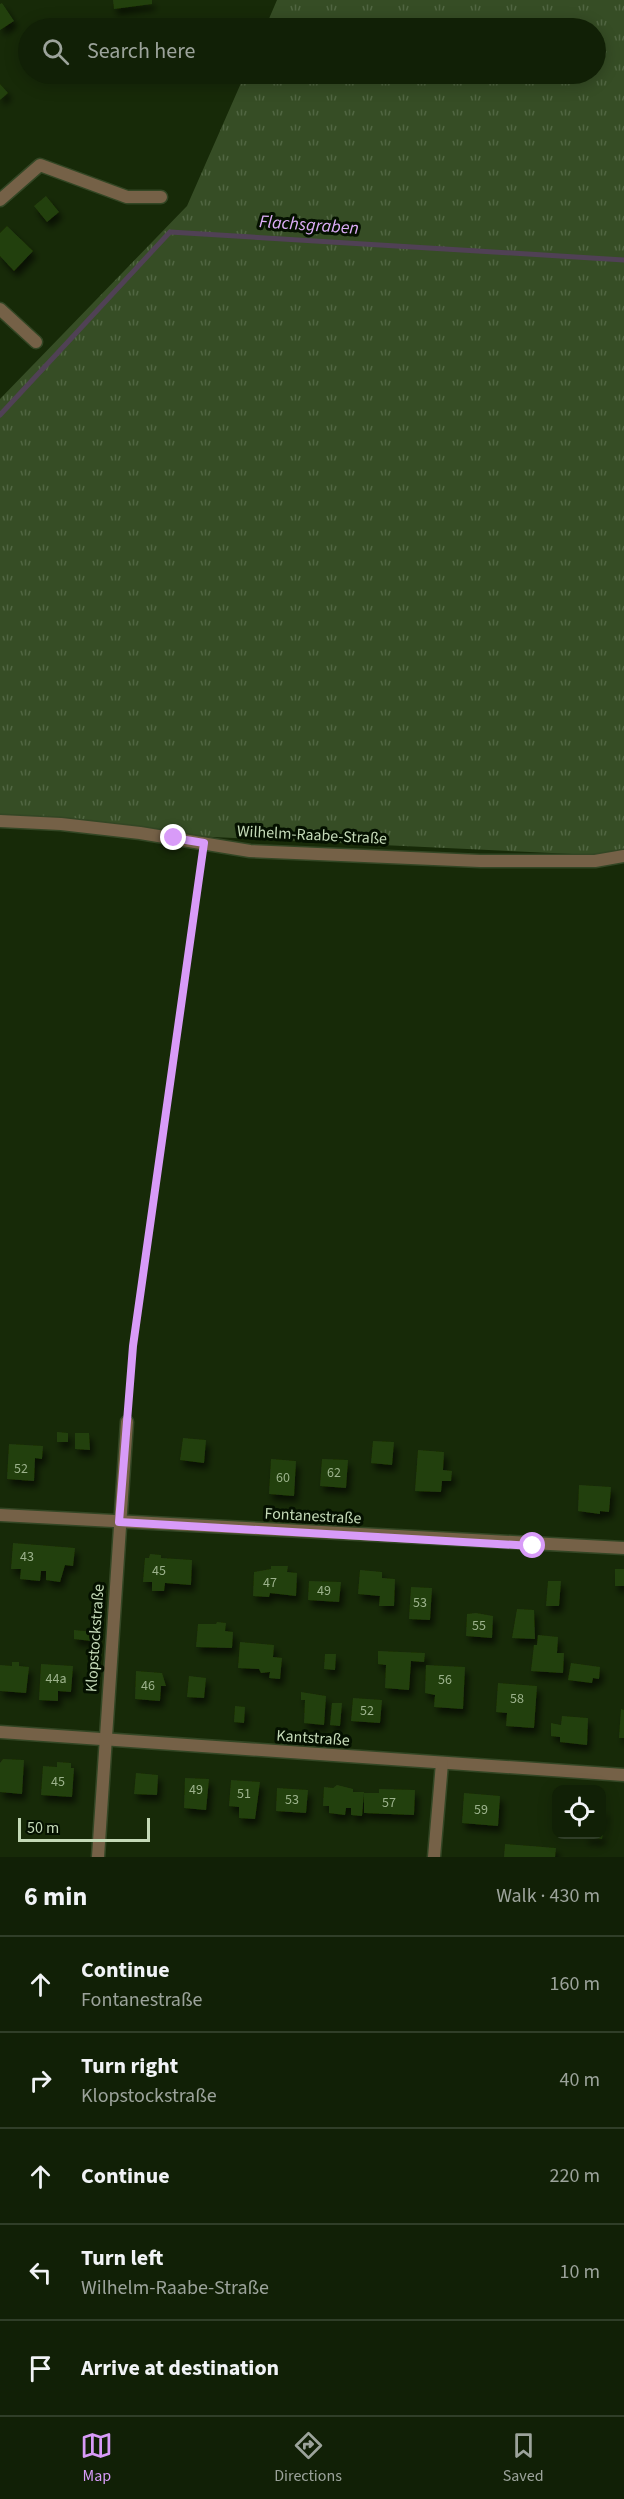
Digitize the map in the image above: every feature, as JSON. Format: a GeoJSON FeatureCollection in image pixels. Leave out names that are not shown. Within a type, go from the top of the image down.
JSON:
{"type":"FeatureCollection","features":[{"type":"Feature","properties":{"kind":"street"},"geometry":{"type":"LineString","coordinates":[[0,201],[40,165],[127,197],[161,197]]}},
{"type":"Feature","properties":{"kind":"street"},"geometry":{"type":"LineString","coordinates":[[0,309],[36,342]]}},
{"type":"Feature","properties":{"kind":"street","name":"Wilhelm-Raabe-Straße"},"geometry":{"type":"LineString","coordinates":[[0,821],[61,824],[250,851],[480,861],[595,861],[624,856]]}},
{"type":"Feature","properties":{"kind":"street","name":"Klopstockstraße"},"geometry":{"type":"LineString","coordinates":[[98,1857],[127,1422]]}},
{"type":"Feature","properties":{"kind":"street","name":"Fontanestraße"},"geometry":{"type":"LineString","coordinates":[[0,1515],[624,1548]]}},
{"type":"Feature","properties":{"kind":"street","name":"Kantstraße"},"geometry":{"type":"LineString","coordinates":[[0,1732],[624,1775]]}},
{"type":"Feature","properties":{"kind":"street"},"geometry":{"type":"LineString","coordinates":[[434,1857],[442,1763]]}},
{"type":"Feature","properties":{"kind":"path"},"geometry":{"type":"LineString","coordinates":[[127,1422],[133,1346],[204,843]]}},
{"type":"Feature","properties":{"kind":"green space"},"geometry":{"type":"Polygon","coordinates":[[[277,0],[624,0],[624,850],[595,855],[0,827],[0,399],[187,206],[241,84],[606,84],[606,18],[269,18],[277,0]]]}},
{"type":"Feature","properties":{"kind":"building"},"geometry":{"type":"Polygon","coordinates":[[[113,0],[152,0],[152,4],[114,9],[113,0]]]}},
{"type":"Feature","properties":{"kind":"building"},"geometry":{"type":"Polygon","coordinates":[[[2,3],[14,21],[0,30],[0,4],[2,3]]]}},
{"type":"Feature","properties":{"kind":"building"},"geometry":{"type":"Polygon","coordinates":[[[0,84],[8,93],[0,100],[0,84]]]}},
{"type":"Feature","properties":{"kind":"building"},"geometry":{"type":"Polygon","coordinates":[[[46,196],[59,212],[47,222],[34,206],[46,196]]]}},
{"type":"Feature","properties":{"kind":"building"},"geometry":{"type":"Polygon","coordinates":[[[7,226],[33,251],[14,271],[0,256],[0,233],[7,226]]]}},
{"type":"Feature","properties":{"kind":"building"},"geometry":{"type":"Polygon","coordinates":[[[57,1432],[68,1433],[68,1442],[57,1442],[57,1432]]]}},
{"type":"Feature","properties":{"kind":"building"},"geometry":{"type":"Polygon","coordinates":[[[75,1433],[89,1433],[90,1450],[75,1449],[75,1433]]]}},
{"type":"Feature","properties":{"kind":"building"},"geometry":{"type":"Polygon","coordinates":[[[183,1438],[206,1440],[204,1463],[180,1460],[183,1438]]]}},
{"type":"Feature","properties":{"kind":"building"},"geometry":{"type":"Polygon","coordinates":[[[373,1441],[394,1442],[392,1465],[371,1463],[373,1441]]]}},
{"type":"Feature","properties":{"kind":"building"},"geometry":{"type":"Polygon","coordinates":[[[9,1444],[43,1446],[42,1459],[35,1458],[34,1481],[7,1479],[9,1444]]]}},
{"type":"Feature","properties":{"kind":"building"},"geometry":{"type":"Polygon","coordinates":[[[418,1450],[444,1452],[443,1470],[452,1471],[451,1481],[442,1481],[441,1492],[415,1491],[418,1450]]]}},
{"type":"Feature","properties":{"kind":"building"},"geometry":{"type":"Polygon","coordinates":[[[271,1459],[296,1461],[294,1496],[269,1494],[271,1459]]]}},
{"type":"Feature","properties":{"kind":"building"},"geometry":{"type":"Polygon","coordinates":[[[322,1459],[348,1460],[346,1488],[320,1486],[322,1459]]]}},
{"type":"Feature","properties":{"kind":"building"},"geometry":{"type":"Polygon","coordinates":[[[579,1485],[611,1487],[609,1512],[600,1511],[600,1514],[578,1511],[579,1485]]]}},
{"type":"Feature","properties":{"kind":"building"},"geometry":{"type":"Polygon","coordinates":[[[13,1543],[75,1548],[73,1566],[65,1565],[60,1582],[46,1580],[46,1571],[41,1571],[40,1581],[20,1579],[21,1569],[11,1569],[13,1543]]]}},
{"type":"Feature","properties":{"kind":"building"},"geometry":{"type":"Polygon","coordinates":[[[150,1554],[161,1555],[161,1558],[192,1560],[191,1585],[165,1583],[164,1591],[152,1591],[152,1582],[143,1582],[145,1558],[149,1558],[150,1554]]]}},
{"type":"Feature","properties":{"kind":"building"},"geometry":{"type":"Polygon","coordinates":[[[271,1566],[288,1566],[287,1572],[297,1573],[296,1596],[270,1593],[269,1597],[253,1596],[254,1572],[271,1569],[271,1566]]]}},
{"type":"Feature","properties":{"kind":"building"},"geometry":{"type":"Polygon","coordinates":[[[615,1569],[624,1569],[624,1586],[615,1586],[615,1569]]]}},
{"type":"Feature","properties":{"kind":"building"},"geometry":{"type":"Polygon","coordinates":[[[360,1570],[382,1572],[382,1578],[395,1579],[394,1606],[379,1606],[380,1596],[358,1594],[360,1570]]]}},
{"type":"Feature","properties":{"kind":"building"},"geometry":{"type":"Polygon","coordinates":[[[309,1581],[341,1582],[339,1602],[308,1600],[309,1581]]]}},
{"type":"Feature","properties":{"kind":"building"},"geometry":{"type":"Polygon","coordinates":[[[548,1581],[561,1581],[559,1606],[546,1606],[548,1581]]]}},
{"type":"Feature","properties":{"kind":"building"},"geometry":{"type":"Polygon","coordinates":[[[411,1587],[432,1588],[430,1620],[409,1619],[411,1587]]]}},
{"type":"Feature","properties":{"kind":"building"},"geometry":{"type":"Polygon","coordinates":[[[517,1609],[534,1610],[535,1639],[512,1638],[517,1609]]]}},
{"type":"Feature","properties":{"kind":"building"},"geometry":{"type":"Polygon","coordinates":[[[467,1614],[493,1616],[492,1638],[466,1636],[467,1614]]]}},
{"type":"Feature","properties":{"kind":"building"},"geometry":{"type":"Polygon","coordinates":[[[217,1622],[226,1623],[225,1631],[233,1632],[232,1648],[196,1647],[198,1624],[216,1624],[217,1622]]]}},
{"type":"Feature","properties":{"kind":"building"},"geometry":{"type":"Polygon","coordinates":[[[74,1630],[94,1632],[92,1641],[74,1639],[74,1630]]]}},
{"type":"Feature","properties":{"kind":"building"},"geometry":{"type":"Polygon","coordinates":[[[538,1635],[558,1637],[557,1653],[564,1653],[563,1673],[531,1671],[534,1645],[537,1645],[538,1635]]]}},
{"type":"Feature","properties":{"kind":"building"},"geometry":{"type":"Polygon","coordinates":[[[240,1642],[274,1645],[273,1657],[282,1658],[280,1679],[269,1678],[270,1672],[261,1673],[259,1669],[238,1668],[240,1642]]]}},
{"type":"Feature","properties":{"kind":"building"},"geometry":{"type":"Polygon","coordinates":[[[378,1651],[425,1653],[424,1662],[411,1661],[409,1690],[385,1688],[386,1665],[378,1664],[378,1651]]]}},
{"type":"Feature","properties":{"kind":"building"},"geometry":{"type":"Polygon","coordinates":[[[325,1654],[336,1654],[335,1670],[324,1669],[325,1654]]]}},
{"type":"Feature","properties":{"kind":"building"},"geometry":{"type":"Polygon","coordinates":[[[12,1662],[19,1662],[19,1666],[29,1667],[26,1693],[0,1691],[0,1665],[12,1666],[12,1662]]]}},
{"type":"Feature","properties":{"kind":"building"},"geometry":{"type":"Polygon","coordinates":[[[571,1663],[600,1667],[599,1679],[593,1678],[592,1683],[568,1680],[571,1663]]]}},
{"type":"Feature","properties":{"kind":"building"},"geometry":{"type":"Polygon","coordinates":[[[41,1664],[73,1666],[71,1692],[58,1691],[58,1701],[39,1700],[41,1664]]]}},
{"type":"Feature","properties":{"kind":"building"},"geometry":{"type":"Polygon","coordinates":[[[426,1665],[465,1667],[463,1709],[434,1707],[435,1695],[425,1693],[426,1665]]]}},
{"type":"Feature","properties":{"kind":"building"},"geometry":{"type":"Polygon","coordinates":[[[136,1671],[162,1673],[166,1686],[161,1686],[160,1701],[135,1699],[136,1671]]]}},
{"type":"Feature","properties":{"kind":"building"},"geometry":{"type":"Polygon","coordinates":[[[189,1676],[206,1678],[204,1698],[187,1697],[189,1676]]]}},
{"type":"Feature","properties":{"kind":"building"},"geometry":{"type":"Polygon","coordinates":[[[498,1683],[537,1686],[534,1728],[506,1726],[507,1713],[496,1712],[498,1683]]]}},
{"type":"Feature","properties":{"kind":"building"},"geometry":{"type":"Polygon","coordinates":[[[301,1692],[326,1696],[324,1725],[304,1723],[305,1700],[301,1700],[301,1692]]]}},
{"type":"Feature","properties":{"kind":"building"},"geometry":{"type":"Polygon","coordinates":[[[353,1698],[382,1700],[380,1723],[351,1721],[353,1698]]]}},
{"type":"Feature","properties":{"kind":"building"},"geometry":{"type":"Polygon","coordinates":[[[332,1703],[342,1703],[340,1726],[330,1725],[332,1703]]]}},
{"type":"Feature","properties":{"kind":"building"},"geometry":{"type":"Polygon","coordinates":[[[235,1706],[245,1707],[244,1723],[234,1722],[235,1706]]]}},
{"type":"Feature","properties":{"kind":"building"},"geometry":{"type":"Polygon","coordinates":[[[621,1709],[624,1710],[624,1738],[619,1738],[621,1709]]]}},
{"type":"Feature","properties":{"kind":"building"},"geometry":{"type":"Polygon","coordinates":[[[562,1716],[588,1718],[587,1745],[560,1742],[560,1737],[551,1736],[551,1723],[561,1725],[562,1716]]]}},
{"type":"Feature","properties":{"kind":"building"},"geometry":{"type":"Polygon","coordinates":[[[3,1759],[24,1760],[22,1794],[0,1792],[0,1763],[3,1759]]]}},
{"type":"Feature","properties":{"kind":"building"},"geometry":{"type":"Polygon","coordinates":[[[57,1762],[71,1763],[71,1768],[74,1768],[72,1797],[41,1795],[43,1766],[57,1767],[57,1762]]]}},
{"type":"Feature","properties":{"kind":"building"},"geometry":{"type":"Polygon","coordinates":[[[136,1773],[158,1775],[157,1795],[134,1794],[136,1773]]]}},
{"type":"Feature","properties":{"kind":"building"},"geometry":{"type":"Polygon","coordinates":[[[185,1778],[209,1779],[206,1810],[184,1808],[185,1778]]]}},
{"type":"Feature","properties":{"kind":"building"},"geometry":{"type":"Polygon","coordinates":[[[231,1780],[260,1782],[255,1819],[239,1818],[239,1807],[229,1806],[231,1780]]]}},
{"type":"Feature","properties":{"kind":"building"},"geometry":{"type":"Polygon","coordinates":[[[337,1785],[353,1789],[353,1792],[364,1792],[362,1816],[351,1815],[351,1808],[346,1808],[345,1815],[329,1813],[329,1806],[323,1806],[324,1787],[333,1788],[337,1785]]]}},
{"type":"Feature","properties":{"kind":"building"},"geometry":{"type":"Polygon","coordinates":[[[277,1788],[308,1790],[306,1813],[276,1811],[277,1788]]]}},
{"type":"Feature","properties":{"kind":"building"},"geometry":{"type":"Polygon","coordinates":[[[379,1789],[415,1790],[414,1815],[364,1813],[364,1793],[379,1793],[379,1789]]]}},
{"type":"Feature","properties":{"kind":"building"},"geometry":{"type":"Polygon","coordinates":[[[464,1793],[500,1796],[498,1826],[462,1823],[464,1793]]]}},
{"type":"Feature","properties":{"kind":"building"},"geometry":{"type":"Polygon","coordinates":[[[505,1844],[556,1848],[555,1857],[504,1857],[505,1844]]]}},
{"type":"Feature","properties":{"kind":"waterway","name":"Flachsgraben"},"geometry":{"type":"LineString","coordinates":[[0,415],[170,232],[624,260]]}},
{"type":"Feature","properties":{"kind":"route"},"geometry":{"type":"LineString","coordinates":[[174,838],[204,843],[133,1346],[119,1522],[533,1546]]}}]}
